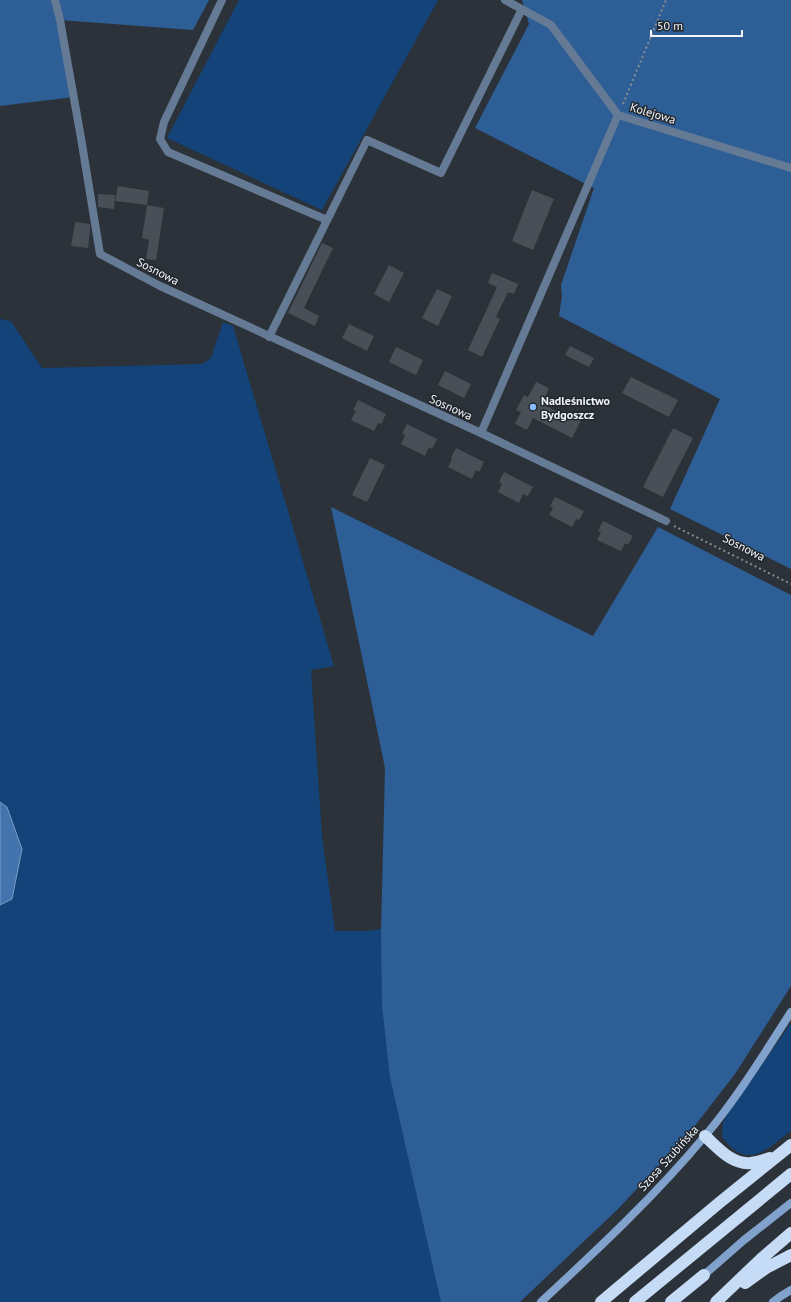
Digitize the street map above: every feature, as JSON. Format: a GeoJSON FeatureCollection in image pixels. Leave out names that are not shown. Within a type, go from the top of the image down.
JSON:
{"type":"FeatureCollection","features":[{"type":"Feature","properties":{"kind":"highway"},"geometry":{"type":"LineString","coordinates":[[705,1136],[727,1156],[738,1161],[750,1163],[775,1157]]}},
{"type":"Feature","properties":{"kind":"highway"},"geometry":{"type":"LineString","coordinates":[[601,1302],[791,1145]]}},
{"type":"Feature","properties":{"kind":"highway"},"geometry":{"type":"LineString","coordinates":[[635,1302],[791,1174]]}},
{"type":"Feature","properties":{"kind":"highway"},"geometry":{"type":"LineString","coordinates":[[717,1302],[761,1259],[791,1233]]}},
{"type":"Feature","properties":{"kind":"highway"},"geometry":{"type":"LineString","coordinates":[[717,1302],[766,1268],[791,1255]]}},
{"type":"Feature","properties":{"kind":"highway"},"geometry":{"type":"LineString","coordinates":[[671,1302],[704,1275]]}},
{"type":"Feature","properties":{"kind":"street","name":"Sosnowa"},"geometry":{"type":"LineString","coordinates":[[55,0],[80,132],[100,254],[160,286],[481,433],[666,521]]}},
{"type":"Feature","properties":{"kind":"street"},"geometry":{"type":"LineString","coordinates":[[222,0],[164,122],[160,139],[168,152],[327,220]]}},
{"type":"Feature","properties":{"kind":"street","name":"Kolejowa"},"geometry":{"type":"LineString","coordinates":[[505,0],[551,25],[618,115],[791,168]]}},
{"type":"Feature","properties":{"kind":"street"},"geometry":{"type":"LineString","coordinates":[[269,337],[367,140],[441,173],[522,9]]}},
{"type":"Feature","properties":{"kind":"street"},"geometry":{"type":"LineString","coordinates":[[481,433],[618,115]]}},
{"type":"Feature","properties":{"kind":"street","name":"Szosa Szubińska"},"geometry":{"type":"LineString","coordinates":[[541,1302],[622,1226],[670,1176],[705,1136],[728,1106],[791,1012]]}},
{"type":"Feature","properties":{"kind":"street"},"geometry":{"type":"LineString","coordinates":[[704,1275],[744,1240],[791,1203]]}},
{"type":"Feature","properties":{"kind":"street"},"geometry":{"type":"LineString","coordinates":[[774,1302],[791,1290]]}},
{"type":"Feature","properties":{"kind":"path"},"geometry":{"type":"LineString","coordinates":[[618,115],[666,0]]}},
{"type":"Feature","properties":{"kind":"path","name":"Sosnowa"},"geometry":{"type":"LineString","coordinates":[[666,521],[791,584]]}},
{"type":"Feature","properties":{"kind":"shaded area"},"geometry":{"type":"Polygon","coordinates":[[[0,0],[209,0],[193,30],[60,20],[74,97],[0,106],[0,0]]]}},
{"type":"Feature","properties":{"kind":"shaded area"},"geometry":{"type":"Polygon","coordinates":[[[239,0],[438,0],[322,210],[167,138],[239,0]]]}},
{"type":"Feature","properties":{"kind":"shaded area"},"geometry":{"type":"Polygon","coordinates":[[[522,0],[791,0],[791,569],[670,509],[720,399],[559,316],[562,296],[561,285],[594,188],[475,128],[529,24],[522,0]]]}},
{"type":"Feature","properties":{"kind":"shaded area"},"geometry":{"type":"Polygon","coordinates":[[[0,319],[11,321],[42,368],[202,364],[211,358],[223,322],[233,326],[334,666],[311,670],[322,836],[335,931],[366,931],[422,923],[470,1302],[0,1302],[0,319]]]}},
{"type":"Feature","properties":{"kind":"shaded area"},"geometry":{"type":"Polygon","coordinates":[[[331,507],[593,636],[658,527],[791,595],[791,986],[735,1074],[690,1132],[618,1209],[520,1302],[441,1302],[390,1077],[382,1006],[381,931],[385,768],[331,507]]]}},
{"type":"Feature","properties":{"kind":"shaded area"},"geometry":{"type":"Polygon","coordinates":[[[0,802],[7,807],[22,849],[12,899],[0,905],[0,802]]]}},
{"type":"Feature","properties":{"kind":"shaded area"},"geometry":{"type":"Polygon","coordinates":[[[791,1023],[791,1131],[773,1145],[756,1154],[748,1155],[740,1153],[731,1147],[722,1137],[723,1122],[791,1023]]]}},
{"type":"Feature","properties":{"kind":"building"},"geometry":{"type":"Polygon","coordinates":[[[118,186],[149,191],[147,205],[115,201],[118,186]]]}},
{"type":"Feature","properties":{"kind":"building"},"geometry":{"type":"Polygon","coordinates":[[[532,190],[554,199],[533,250],[512,241],[532,190]]]}},
{"type":"Feature","properties":{"kind":"building"},"geometry":{"type":"Polygon","coordinates":[[[98,194],[115,195],[114,209],[98,207],[98,194]]]}},
{"type":"Feature","properties":{"kind":"building"},"geometry":{"type":"Polygon","coordinates":[[[147,205],[164,208],[156,260],[146,259],[149,240],[142,238],[147,205]]]}},
{"type":"Feature","properties":{"kind":"building"},"geometry":{"type":"Polygon","coordinates":[[[75,222],[90,224],[88,248],[71,246],[75,222]]]}},
{"type":"Feature","properties":{"kind":"building"},"geometry":{"type":"Polygon","coordinates":[[[322,243],[333,248],[304,308],[319,316],[315,326],[288,313],[322,243]]]}},
{"type":"Feature","properties":{"kind":"building"},"geometry":{"type":"Polygon","coordinates":[[[389,265],[404,273],[389,302],[374,294],[389,265]]]}},
{"type":"Feature","properties":{"kind":"building"},"geometry":{"type":"Polygon","coordinates":[[[492,273],[518,284],[514,294],[508,292],[496,317],[500,319],[482,357],[468,350],[497,287],[488,283],[492,273]]]}},
{"type":"Feature","properties":{"kind":"building"},"geometry":{"type":"Polygon","coordinates":[[[437,289],[452,296],[438,326],[422,318],[437,289]]]}},
{"type":"Feature","properties":{"kind":"building"},"geometry":{"type":"Polygon","coordinates":[[[349,324],[374,336],[367,351],[342,338],[349,324]]]}},
{"type":"Feature","properties":{"kind":"building"},"geometry":{"type":"Polygon","coordinates":[[[570,346],[594,358],[589,367],[565,355],[570,346]]]}},
{"type":"Feature","properties":{"kind":"building"},"geometry":{"type":"Polygon","coordinates":[[[396,347],[423,360],[416,375],[389,362],[396,347]]]}},
{"type":"Feature","properties":{"kind":"building"},"geometry":{"type":"Polygon","coordinates":[[[445,371],[471,384],[464,398],[438,385],[445,371]]]}},
{"type":"Feature","properties":{"kind":"building"},"geometry":{"type":"Polygon","coordinates":[[[631,377],[678,400],[669,417],[622,393],[631,377]]]}},
{"type":"Feature","properties":{"kind":"building","name":"Nadleśnictwo Bydgoszcz"},"geometry":{"type":"Polygon","coordinates":[[[536,382],[549,388],[542,404],[566,416],[568,413],[581,420],[572,438],[533,418],[527,430],[515,424],[521,412],[516,410],[524,395],[528,397],[536,382]]]}},
{"type":"Feature","properties":{"kind":"building"},"geometry":{"type":"Polygon","coordinates":[[[358,400],[386,414],[381,424],[378,423],[374,431],[351,420],[356,411],[353,410],[358,400]]]}},
{"type":"Feature","properties":{"kind":"building"},"geometry":{"type":"Polygon","coordinates":[[[407,424],[437,439],[432,449],[429,447],[425,456],[401,444],[405,435],[402,434],[407,424]]]}},
{"type":"Feature","properties":{"kind":"building"},"geometry":{"type":"Polygon","coordinates":[[[673,428],[693,438],[663,497],[643,487],[673,428]]]}},
{"type":"Feature","properties":{"kind":"building"},"geometry":{"type":"Polygon","coordinates":[[[456,448],[484,462],[479,472],[476,470],[472,479],[448,467],[456,448]]]}},
{"type":"Feature","properties":{"kind":"building"},"geometry":{"type":"Polygon","coordinates":[[[370,458],[385,465],[367,502],[352,495],[370,458]]]}},
{"type":"Feature","properties":{"kind":"building"},"geometry":{"type":"Polygon","coordinates":[[[504,472],[533,487],[528,496],[523,494],[519,503],[498,492],[502,484],[499,482],[504,472]]]}},
{"type":"Feature","properties":{"kind":"building"},"geometry":{"type":"Polygon","coordinates":[[[555,497],[584,511],[579,520],[576,519],[572,527],[549,515],[553,508],[550,506],[555,497]]]}},
{"type":"Feature","properties":{"kind":"building"},"geometry":{"type":"Polygon","coordinates":[[[603,521],[633,536],[628,545],[625,543],[621,551],[597,540],[601,532],[598,531],[603,521]]]}},
{"type":"Feature","properties":{"kind":"place","name":"Nadleśnictwo Bydgoszcz"},"geometry":{"type":"Point","coordinates":[533,407]}}]}
